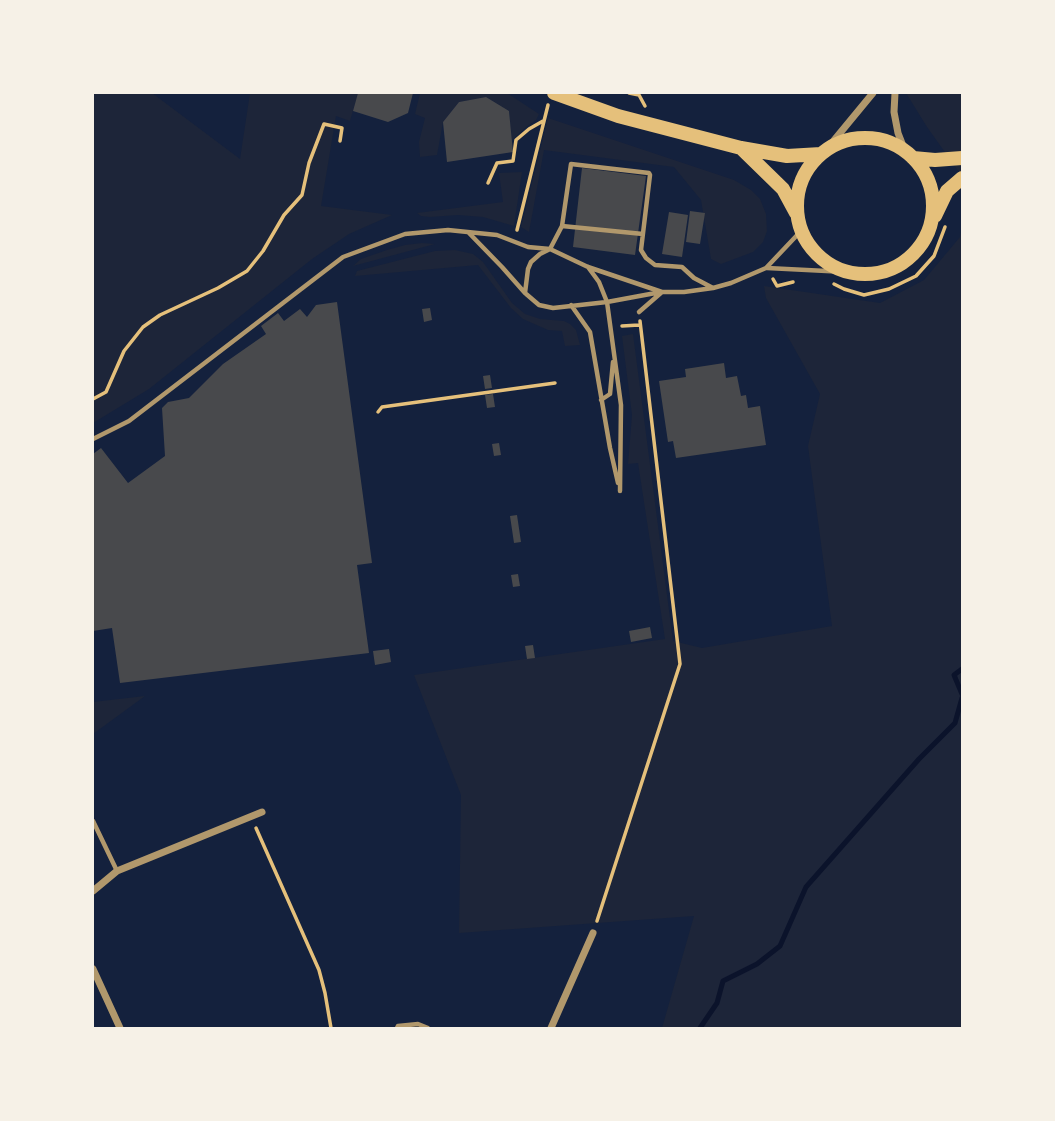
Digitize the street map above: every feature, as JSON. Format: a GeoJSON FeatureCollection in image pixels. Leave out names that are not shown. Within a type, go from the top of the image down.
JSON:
{"type":"FeatureCollection","features":[{"type":"Feature","properties":{"kind":"main road"},"geometry":{"type":"LineString","coordinates":[[551,97],[741,148],[787,156],[823,152]]}},
{"type":"Feature","properties":{"kind":"main road"},"geometry":{"type":"LineString","coordinates":[[797,214],[802,178],[823,152],[840,142],[867,138],[884,141],[909,155],[935,160],[962,158]]}},
{"type":"Feature","properties":{"kind":"main road"},"geometry":{"type":"LineString","coordinates":[[741,148],[783,190],[797,214],[811,248],[820,258],[846,272],[859,274],[876,274],[907,261],[920,247],[947,191],[962,178]]}},
{"type":"Feature","properties":{"kind":"main road"},"geometry":{"type":"LineString","coordinates":[[909,155],[926,175],[931,190],[931,224]]}},
{"type":"Feature","properties":{"kind":"street"},"geometry":{"type":"LineString","coordinates":[[823,152],[873,93]]}},
{"type":"Feature","properties":{"kind":"street"},"geometry":{"type":"LineString","coordinates":[[895,93],[894,112],[898,134],[909,155]]}},
{"type":"Feature","properties":{"kind":"street"},"geometry":{"type":"LineString","coordinates":[[93,891],[117,871],[262,812]]}},
{"type":"Feature","properties":{"kind":"street"},"geometry":{"type":"LineString","coordinates":[[551,1028],[593,933]]}},
{"type":"Feature","properties":{"kind":"street"},"geometry":{"type":"LineString","coordinates":[[93,969],[120,1028]]}},
{"type":"Feature","properties":{"kind":"lane"},"geometry":{"type":"LineString","coordinates":[[525,293],[531,262],[550,249],[562,226],[570,165],[573,163],[650,174],[641,250],[655,265],[682,267],[694,278],[713,288]]}},
{"type":"Feature","properties":{"kind":"lane"},"geometry":{"type":"LineString","coordinates":[[562,226],[643,234]]}},
{"type":"Feature","properties":{"kind":"lane"},"geometry":{"type":"LineString","coordinates":[[93,439],[129,421],[344,257],[405,234],[448,230],[496,236],[528,247],[550,249],[588,267],[662,292]]}},
{"type":"Feature","properties":{"kind":"lane"},"geometry":{"type":"LineString","coordinates":[[469,233],[525,293],[539,305],[553,308],[662,292],[713,288],[731,283],[766,268],[802,231]]}},
{"type":"Feature","properties":{"kind":"lane"},"geometry":{"type":"LineString","coordinates":[[572,305],[590,332],[620,491],[621,405],[607,302],[599,282],[588,267]]}},
{"type":"Feature","properties":{"kind":"lane"},"geometry":{"type":"LineString","coordinates":[[766,268],[846,272]]}},
{"type":"Feature","properties":{"kind":"lane"},"geometry":{"type":"LineString","coordinates":[[639,312],[662,292]]}},
{"type":"Feature","properties":{"kind":"lane"},"geometry":{"type":"LineString","coordinates":[[601,400],[610,394],[613,354]]}},
{"type":"Feature","properties":{"kind":"lane"},"geometry":{"type":"LineString","coordinates":[[93,821],[117,871]]}},
{"type":"Feature","properties":{"kind":"lane"},"geometry":{"type":"LineString","coordinates":[[397,1028],[418,1024],[428,1028]]}},
{"type":"Feature","properties":{"kind":"path"},"geometry":{"type":"LineString","coordinates":[[512,241],[519,225],[551,97]]}},
{"type":"Feature","properties":{"kind":"path"},"geometry":{"type":"LineString","coordinates":[[488,183],[498,163],[513,161],[516,140],[544,120]]}},
{"type":"Feature","properties":{"kind":"path"},"geometry":{"type":"LineString","coordinates":[[93,399],[106,392],[124,351],[143,327],[160,315],[247,271],[263,251],[284,215],[302,195],[309,163],[324,124],[342,128],[340,141]]}},
{"type":"Feature","properties":{"kind":"path"},"geometry":{"type":"LineString","coordinates":[[826,281],[864,295],[890,289],[916,276],[934,256],[947,221]]}},
{"type":"Feature","properties":{"kind":"path"},"geometry":{"type":"LineString","coordinates":[[766,268],[777,286],[804,280]]}},
{"type":"Feature","properties":{"kind":"path"},"geometry":{"type":"LineString","coordinates":[[593,933],[680,664],[639,312]]}},
{"type":"Feature","properties":{"kind":"path"},"geometry":{"type":"LineString","coordinates":[[620,327],[640,324]]}},
{"type":"Feature","properties":{"kind":"path"},"geometry":{"type":"LineString","coordinates":[[378,412],[382,407],[555,383]]}},
{"type":"Feature","properties":{"kind":"path"},"geometry":{"type":"LineString","coordinates":[[251,817],[319,970],[331,1028]]}},
{"type":"Feature","properties":{"kind":"shaded area"},"geometry":{"type":"Polygon","coordinates":[[[93,93],[152,93],[240,159],[250,93],[358,93],[350,121],[336,116],[321,206],[392,215],[349,234],[312,259],[149,389],[93,423],[93,93]]]}},
{"type":"Feature","properties":{"kind":"shaded area"},"geometry":{"type":"Polygon","coordinates":[[[420,93],[507,93],[539,114],[536,120],[512,140],[509,111],[486,97],[459,102],[443,122],[437,155],[420,157],[419,142],[425,118],[415,114],[420,93]]]}},
{"type":"Feature","properties":{"kind":"shaded area"},"geometry":{"type":"Polygon","coordinates":[[[906,93],[962,93],[962,176],[927,127],[906,93]]]}},
{"type":"Feature","properties":{"kind":"shaded area"},"geometry":{"type":"Polygon","coordinates":[[[548,118],[734,180],[760,199],[766,214],[767,231],[763,242],[753,252],[721,264],[711,259],[701,200],[674,167],[544,150],[529,232],[521,227],[548,118]]]}},
{"type":"Feature","properties":{"kind":"shaded area"},"geometry":{"type":"Polygon","coordinates":[[[522,172],[514,226],[483,217],[430,217],[417,213],[503,202],[499,173],[522,172]]]}},
{"type":"Feature","properties":{"kind":"shaded area"},"geometry":{"type":"Polygon","coordinates":[[[962,227],[962,1028],[662,1028],[694,916],[459,933],[461,795],[414,675],[665,639],[638,463],[628,464],[632,415],[622,336],[633,334],[673,641],[702,648],[832,626],[808,446],[820,394],[766,298],[764,286],[880,303],[924,280],[960,237],[962,227]]]}},
{"type":"Feature","properties":{"kind":"shaded area"},"geometry":{"type":"Polygon","coordinates":[[[422,243],[435,244],[353,266],[361,259],[387,250],[422,243]]]}},
{"type":"Feature","properties":{"kind":"shaded area"},"geometry":{"type":"Polygon","coordinates":[[[455,250],[473,254],[483,262],[512,303],[525,314],[570,324],[576,330],[580,345],[565,346],[562,331],[548,330],[523,319],[511,308],[478,265],[355,276],[357,271],[435,251],[455,250]]]}},
{"type":"Feature","properties":{"kind":"shaded area"},"geometry":{"type":"Polygon","coordinates":[[[145,696],[93,734],[93,702],[145,696]]]}},
{"type":"Feature","properties":{"kind":"building"},"geometry":{"type":"Polygon","coordinates":[[[358,93],[413,93],[408,113],[388,122],[353,111],[358,93]]]}},
{"type":"Feature","properties":{"kind":"building"},"geometry":{"type":"Polygon","coordinates":[[[486,97],[509,111],[513,152],[447,162],[443,122],[459,102],[486,97]]]}},
{"type":"Feature","properties":{"kind":"building"},"geometry":{"type":"Polygon","coordinates":[[[582,168],[646,176],[635,255],[573,247],[582,168]]]}},
{"type":"Feature","properties":{"kind":"building"},"geometry":{"type":"Polygon","coordinates":[[[690,211],[705,213],[700,244],[686,242],[690,211]]]}},
{"type":"Feature","properties":{"kind":"building"},"geometry":{"type":"Polygon","coordinates":[[[669,212],[688,215],[682,257],[662,254],[669,212]]]}},
{"type":"Feature","properties":{"kind":"building"},"geometry":{"type":"Polygon","coordinates":[[[337,302],[372,563],[357,565],[369,653],[120,683],[112,628],[93,631],[93,454],[101,448],[128,483],[165,456],[162,408],[168,402],[189,398],[223,364],[266,334],[261,326],[278,313],[284,321],[300,309],[307,317],[316,305],[337,302]]]}},
{"type":"Feature","properties":{"kind":"building"},"geometry":{"type":"Polygon","coordinates":[[[430,308],[432,320],[424,322],[422,309],[430,308]]]}},
{"type":"Feature","properties":{"kind":"building"},"geometry":{"type":"Polygon","coordinates":[[[724,363],[726,378],[737,376],[741,396],[746,395],[748,408],[760,406],[766,445],[676,458],[673,441],[668,442],[659,381],[686,377],[685,369],[724,363]]]}},
{"type":"Feature","properties":{"kind":"building"},"geometry":{"type":"Polygon","coordinates":[[[490,375],[492,388],[485,389],[483,376],[490,375]]]}},
{"type":"Feature","properties":{"kind":"building"},"geometry":{"type":"Polygon","coordinates":[[[493,394],[495,407],[487,408],[485,395],[493,394]]]}},
{"type":"Feature","properties":{"kind":"building"},"geometry":{"type":"Polygon","coordinates":[[[499,443],[501,455],[494,456],[492,444],[499,443]]]}},
{"type":"Feature","properties":{"kind":"building"},"geometry":{"type":"Polygon","coordinates":[[[517,515],[521,542],[514,543],[510,516],[517,515]]]}},
{"type":"Feature","properties":{"kind":"building"},"geometry":{"type":"Polygon","coordinates":[[[518,574],[520,586],[513,587],[511,575],[518,574]]]}},
{"type":"Feature","properties":{"kind":"building"},"geometry":{"type":"Polygon","coordinates":[[[650,627],[652,638],[631,642],[629,631],[650,627]]]}},
{"type":"Feature","properties":{"kind":"building"},"geometry":{"type":"Polygon","coordinates":[[[533,645],[535,658],[527,659],[525,646],[533,645]]]}},
{"type":"Feature","properties":{"kind":"building"},"geometry":{"type":"Polygon","coordinates":[[[389,649],[391,662],[375,665],[373,651],[389,649]]]}},
{"type":"Feature","properties":{"kind":"waterway"},"geometry":{"type":"LineString","coordinates":[[962,669],[954,675],[962,694]]}},
{"type":"Feature","properties":{"kind":"waterway"},"geometry":{"type":"LineString","coordinates":[[700,1028],[717,1003],[723,981],[757,964],[780,946],[806,887],[919,759],[955,723],[962,698]]}}]}
